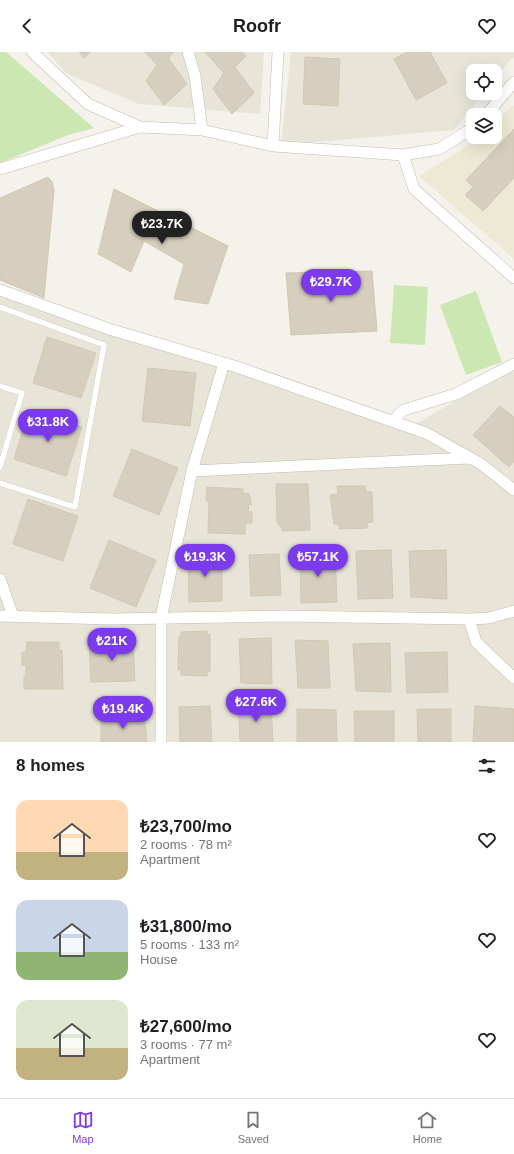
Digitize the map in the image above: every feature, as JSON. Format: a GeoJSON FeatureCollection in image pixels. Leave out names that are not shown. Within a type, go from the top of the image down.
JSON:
{"type":"FeatureCollection","features":[{"type":"Feature","properties":{"kind":"street"},"geometry":{"type":"LineString","coordinates":[[32,52],[88,104],[140,127]]}},
{"type":"Feature","properties":{"kind":"street"},"geometry":{"type":"LineString","coordinates":[[188,52],[196,76],[202,130]]}},
{"type":"Feature","properties":{"kind":"street"},"geometry":{"type":"LineString","coordinates":[[274,146],[278,52]]}},
{"type":"Feature","properties":{"kind":"street"},"geometry":{"type":"LineString","coordinates":[[492,108],[514,82]]}},
{"type":"Feature","properties":{"kind":"street"},"geometry":{"type":"LineString","coordinates":[[0,169],[140,127],[202,130],[274,146],[403,155],[439,149],[466,132]]}},
{"type":"Feature","properties":{"kind":"street"},"geometry":{"type":"LineString","coordinates":[[403,155],[414,189],[514,278]]}},
{"type":"Feature","properties":{"kind":"street"},"geometry":{"type":"LineString","coordinates":[[0,290],[109,329],[224,363],[426,434],[470,458],[514,490]]}},
{"type":"Feature","properties":{"kind":"street"},"geometry":{"type":"LineString","coordinates":[[161,742],[161,618],[192,471],[224,363]]}},
{"type":"Feature","properties":{"kind":"street"},"geometry":{"type":"LineString","coordinates":[[394,422],[398,414],[404,410],[456,394],[514,364]]}},
{"type":"Feature","properties":{"kind":"street"},"geometry":{"type":"LineString","coordinates":[[192,471],[470,458]]}},
{"type":"Feature","properties":{"kind":"street"},"geometry":{"type":"LineString","coordinates":[[0,579],[13,616]]}},
{"type":"Feature","properties":{"kind":"street"},"geometry":{"type":"LineString","coordinates":[[0,616],[112,619],[286,616],[469,620],[489,618],[514,611]]}},
{"type":"Feature","properties":{"kind":"street"},"geometry":{"type":"LineString","coordinates":[[469,620],[476,642],[514,678]]}},
{"type":"Feature","properties":{"kind":"lane"},"geometry":{"type":"LineString","coordinates":[[0,307],[104,345],[75,507],[0,483]]}},
{"type":"Feature","properties":{"kind":"lane"},"geometry":{"type":"LineString","coordinates":[[0,386],[22,393],[0,467]]}},
{"type":"Feature","properties":{"kind":"shaded area"},"geometry":{"type":"Polygon","coordinates":[[[47,52],[264,52],[260,114],[139,104],[67,74],[47,52]]]}},
{"type":"Feature","properties":{"kind":"shaded area"},"geometry":{"type":"Polygon","coordinates":[[[291,52],[514,52],[514,58],[512,58],[502,70],[502,64],[466,64],[466,100],[478,100],[472,108],[466,108],[466,115],[454,130],[281,145],[291,52]]]}},
{"type":"Feature","properties":{"kind":"shaded area"},"geometry":{"type":"Polygon","coordinates":[[[514,105],[514,259],[419,176],[470,144],[502,144],[502,115],[514,105]]]}},
{"type":"Feature","properties":{"kind":"shaded area"},"geometry":{"type":"Polygon","coordinates":[[[0,286],[406,430],[514,366],[514,742],[0,742],[0,286]]]}},
{"type":"Feature","properties":{"kind":"green space"},"geometry":{"type":"Polygon","coordinates":[[[0,52],[6,52],[94,128],[68,135],[0,163],[0,52]]]}},
{"type":"Feature","properties":{"kind":"green space"},"geometry":{"type":"Polygon","coordinates":[[[394,285],[428,287],[425,345],[390,343],[394,285]]]}},
{"type":"Feature","properties":{"kind":"green space"},"geometry":{"type":"Polygon","coordinates":[[[476,291],[502,362],[466,375],[440,305],[476,291]]]}},
{"type":"Feature","properties":{"kind":"building"},"geometry":{"type":"Polygon","coordinates":[[[79,52],[91,52],[84,58],[79,52]]]}},
{"type":"Feature","properties":{"kind":"building"},"geometry":{"type":"Polygon","coordinates":[[[145,52],[174,52],[168,58],[187,84],[164,105],[146,81],[157,65],[145,52]]]}},
{"type":"Feature","properties":{"kind":"building"},"geometry":{"type":"Polygon","coordinates":[[[205,52],[242,52],[246,56],[235,67],[254,93],[232,114],[213,89],[224,73],[205,52]]]}},
{"type":"Feature","properties":{"kind":"building"},"geometry":{"type":"Polygon","coordinates":[[[407,52],[430,52],[447,83],[416,100],[394,59],[407,52]]]}},
{"type":"Feature","properties":{"kind":"building"},"geometry":{"type":"Polygon","coordinates":[[[305,57],[340,59],[338,106],[303,104],[305,57]]]}},
{"type":"Feature","properties":{"kind":"building"},"geometry":{"type":"Polygon","coordinates":[[[514,129],[514,178],[483,211],[465,195],[473,187],[466,180],[500,144],[502,144],[502,142],[514,129]]]}},
{"type":"Feature","properties":{"kind":"building"},"geometry":{"type":"Polygon","coordinates":[[[48,177],[52,182],[54,190],[44,298],[0,280],[0,198],[48,177]]]}},
{"type":"Feature","properties":{"kind":"building"},"geometry":{"type":"Polygon","coordinates":[[[114,189],[228,246],[208,304],[174,299],[184,264],[144,241],[131,272],[98,254],[114,189]]]}},
{"type":"Feature","properties":{"kind":"building"},"geometry":{"type":"Polygon","coordinates":[[[372,271],[377,331],[291,335],[286,273],[372,271]]]}},
{"type":"Feature","properties":{"kind":"building"},"geometry":{"type":"Polygon","coordinates":[[[47,337],[96,353],[81,398],[33,383],[47,337]]]}},
{"type":"Feature","properties":{"kind":"building"},"geometry":{"type":"Polygon","coordinates":[[[148,368],[196,373],[190,426],[142,421],[148,368]]]}},
{"type":"Feature","properties":{"kind":"building"},"geometry":{"type":"Polygon","coordinates":[[[500,406],[514,417],[514,461],[509,467],[473,435],[500,406]]]}},
{"type":"Feature","properties":{"kind":"building"},"geometry":{"type":"Polygon","coordinates":[[[29,411],[82,427],[66,476],[14,459],[29,411]]]}},
{"type":"Feature","properties":{"kind":"building"},"geometry":{"type":"Polygon","coordinates":[[[132,449],[178,468],[159,515],[113,496],[132,449]]]}},
{"type":"Feature","properties":{"kind":"building"},"geometry":{"type":"Polygon","coordinates":[[[276,484],[308,484],[310,530],[283,531],[277,522],[276,484]]]}},
{"type":"Feature","properties":{"kind":"building"},"geometry":{"type":"Polygon","coordinates":[[[337,486],[365,486],[366,492],[372,492],[373,522],[367,523],[367,528],[339,529],[339,524],[334,524],[330,495],[338,494],[337,486]]]}},
{"type":"Feature","properties":{"kind":"building"},"geometry":{"type":"Polygon","coordinates":[[[207,487],[243,489],[243,493],[249,494],[252,505],[249,504],[248,512],[252,512],[252,523],[245,523],[245,534],[208,533],[209,501],[206,501],[207,487]]]}},
{"type":"Feature","properties":{"kind":"building"},"geometry":{"type":"Polygon","coordinates":[[[28,499],[78,516],[63,561],[13,544],[28,499]]]}},
{"type":"Feature","properties":{"kind":"building"},"geometry":{"type":"Polygon","coordinates":[[[109,540],[156,560],[136,607],[90,588],[109,540]]]}},
{"type":"Feature","properties":{"kind":"building"},"geometry":{"type":"Polygon","coordinates":[[[391,550],[393,598],[358,599],[356,551],[391,550]]]}},
{"type":"Feature","properties":{"kind":"building"},"geometry":{"type":"Polygon","coordinates":[[[446,550],[447,599],[411,597],[409,551],[446,550]]]}},
{"type":"Feature","properties":{"kind":"building"},"geometry":{"type":"Polygon","coordinates":[[[188,554],[222,554],[222,601],[189,602],[188,554]]]}},
{"type":"Feature","properties":{"kind":"building"},"geometry":{"type":"Polygon","coordinates":[[[279,554],[281,595],[251,596],[249,555],[279,554]]]}},
{"type":"Feature","properties":{"kind":"building"},"geometry":{"type":"Polygon","coordinates":[[[300,554],[335,554],[337,602],[301,603],[300,554]]]}},
{"type":"Feature","properties":{"kind":"building"},"geometry":{"type":"Polygon","coordinates":[[[207,631],[207,635],[210,634],[210,671],[207,671],[207,676],[181,675],[181,670],[178,670],[179,637],[181,637],[181,632],[207,631]]]}},
{"type":"Feature","properties":{"kind":"building"},"geometry":{"type":"Polygon","coordinates":[[[271,638],[272,684],[241,683],[239,639],[271,638]]]}},
{"type":"Feature","properties":{"kind":"building"},"geometry":{"type":"Polygon","coordinates":[[[295,640],[328,641],[330,688],[298,688],[295,640]]]}},
{"type":"Feature","properties":{"kind":"building"},"geometry":{"type":"Polygon","coordinates":[[[27,642],[59,642],[59,650],[62,650],[63,689],[24,689],[26,666],[22,665],[22,652],[26,652],[27,642]]]}},
{"type":"Feature","properties":{"kind":"building"},"geometry":{"type":"Polygon","coordinates":[[[133,642],[135,681],[91,682],[89,643],[133,642]]]}},
{"type":"Feature","properties":{"kind":"building"},"geometry":{"type":"Polygon","coordinates":[[[390,643],[391,692],[356,691],[353,644],[390,643]]]}},
{"type":"Feature","properties":{"kind":"building"},"geometry":{"type":"Polygon","coordinates":[[[447,652],[448,692],[407,693],[405,653],[447,652]]]}},
{"type":"Feature","properties":{"kind":"building"},"geometry":{"type":"Polygon","coordinates":[[[238,704],[271,704],[273,742],[240,742],[238,704]]]}},
{"type":"Feature","properties":{"kind":"building"},"geometry":{"type":"Polygon","coordinates":[[[210,706],[212,742],[180,742],[179,707],[210,706]]]}},
{"type":"Feature","properties":{"kind":"building"},"geometry":{"type":"Polygon","coordinates":[[[475,706],[514,709],[514,742],[473,742],[475,706]]]}},
{"type":"Feature","properties":{"kind":"building"},"geometry":{"type":"Polygon","coordinates":[[[297,709],[336,710],[337,742],[297,742],[297,709]]]}},
{"type":"Feature","properties":{"kind":"building"},"geometry":{"type":"Polygon","coordinates":[[[417,709],[451,709],[451,742],[418,742],[417,709]]]}},
{"type":"Feature","properties":{"kind":"building"},"geometry":{"type":"Polygon","coordinates":[[[354,711],[394,711],[394,742],[355,742],[354,711]]]}},
{"type":"Feature","properties":{"kind":"building"},"geometry":{"type":"Polygon","coordinates":[[[101,716],[145,720],[147,742],[101,742],[101,716]]]}}]}
